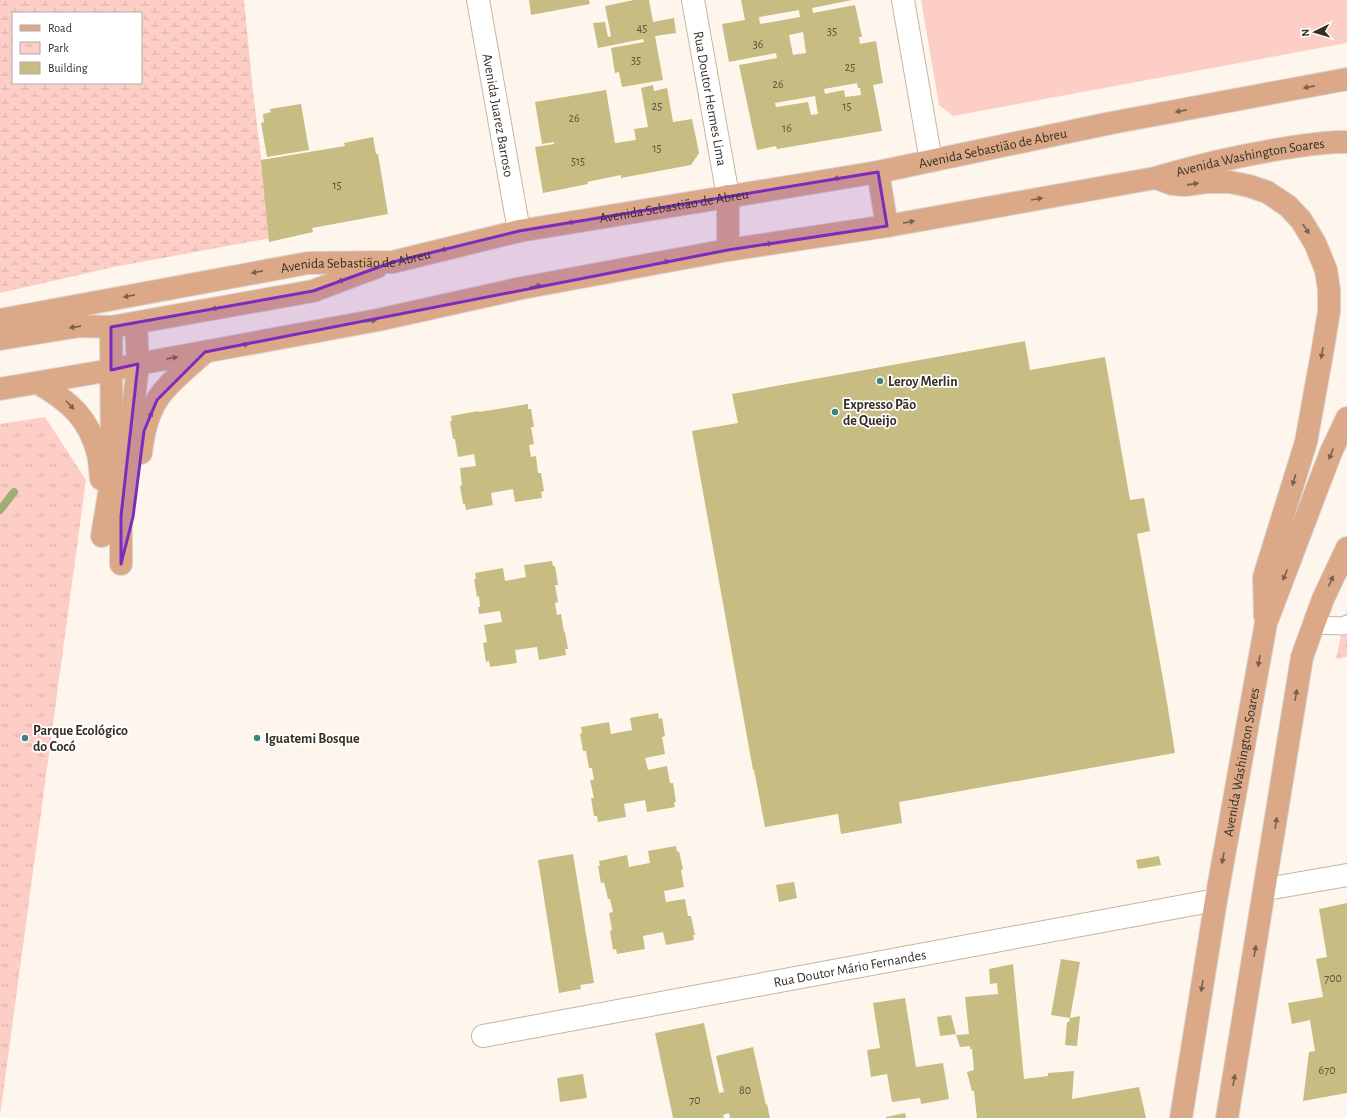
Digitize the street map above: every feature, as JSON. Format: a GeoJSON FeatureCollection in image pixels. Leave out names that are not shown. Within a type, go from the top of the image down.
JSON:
{"type":"FeatureCollection","features":[{"type":"Feature","properties":{"kind":"main road","name":"Avenida Sebastião de Abreu"},"geometry":{"type":"LineString","coordinates":[[0,320],[308,263],[393,262],[519,231],[878,172],[1111,123],[1347,79]]}},
{"type":"Feature","properties":{"kind":"main road","name":"Avenida Washington Soares"},"geometry":{"type":"LineString","coordinates":[[1155,178],[1193,167],[1256,153],[1314,144],[1347,142]]}},
{"type":"Feature","properties":{"kind":"main road"},"geometry":{"type":"LineString","coordinates":[[878,172],[887,226]]}},
{"type":"Feature","properties":{"kind":"main road"},"geometry":{"type":"LineString","coordinates":[[0,389],[111,370],[378,320],[522,288],[728,250],[887,226],[1155,178],[1172,184],[1185,185],[1207,182],[1230,182],[1267,192],[1288,206],[1301,220],[1315,243],[1326,270],[1329,290],[1329,311],[1306,442],[1264,577],[1266,623]]}},
{"type":"Feature","properties":{"kind":"main road"},"geometry":{"type":"LineString","coordinates":[[728,196],[728,250]]}},
{"type":"Feature","properties":{"kind":"main road"},"geometry":{"type":"LineString","coordinates":[[0,339],[80,326],[110,327],[313,291],[393,262]]}},
{"type":"Feature","properties":{"kind":"main road"},"geometry":{"type":"LineString","coordinates":[[136,323],[138,364],[121,516],[121,564],[133,517],[144,431],[157,400],[175,379],[205,352]]}},
{"type":"Feature","properties":{"kind":"main road"},"geometry":{"type":"LineString","coordinates":[[38,383],[68,402],[79,415],[90,433],[98,454],[102,486],[102,536],[112,476],[110,327]]}},
{"type":"Feature","properties":{"kind":"main road","name":"Avenida Washington Soares"},"geometry":{"type":"LineString","coordinates":[[1181,1118],[1216,900],[1266,623],[1331,452],[1347,418]]}},
{"type":"Feature","properties":{"kind":"main road"},"geometry":{"type":"LineString","coordinates":[[1227,1118],[1266,888],[1302,657],[1323,600],[1347,548]]}},
{"type":"Feature","properties":{"kind":"street","name":"Avenida Juarez Barroso"},"geometry":{"type":"LineString","coordinates":[[478,0],[519,231]]}},
{"type":"Feature","properties":{"kind":"street","name":"Rua Doutor Hermes Lima"},"geometry":{"type":"LineString","coordinates":[[693,0],[728,196]]}},
{"type":"Feature","properties":{"kind":"street"},"geometry":{"type":"LineString","coordinates":[[903,0],[931,161]]}},
{"type":"Feature","properties":{"kind":"street"},"geometry":{"type":"LineString","coordinates":[[1314,624],[1343,626],[1347,624]]}},
{"type":"Feature","properties":{"kind":"street"},"geometry":{"type":"LineString","coordinates":[[1266,888],[1347,875]]}},
{"type":"Feature","properties":{"kind":"street","name":"Rua Doutor Mário Fernandes"},"geometry":{"type":"LineString","coordinates":[[483,1036],[1216,900]]}},
{"type":"Feature","properties":{"kind":"highlighted area"},"geometry":{"type":"Polygon","coordinates":[[[878,172],[887,226],[728,250],[205,352],[157,400],[144,431],[133,517],[121,564],[121,516],[138,364],[111,370],[111,327],[313,291],[393,262],[519,231],[878,172]]]}},
{"type":"Feature","properties":{"kind":"green space"},"geometry":{"type":"Polygon","coordinates":[[[0,0],[244,0],[253,92],[271,238],[114,267],[0,293],[0,0]]]}},
{"type":"Feature","properties":{"kind":"green space"},"geometry":{"type":"Polygon","coordinates":[[[921,0],[1347,0],[1347,43],[953,116],[939,105],[921,0]]]}},
{"type":"Feature","properties":{"kind":"green space","name":"Parque Ecológico do Cocó"},"geometry":{"type":"Polygon","coordinates":[[[45,417],[86,480],[0,1116],[0,424],[45,417]]]}},
{"type":"Feature","properties":{"kind":"green space"},"geometry":{"type":"Polygon","coordinates":[[[1347,609],[1347,657],[1336,659],[1347,609]]]}},
{"type":"Feature","properties":{"kind":"building"},"geometry":{"type":"Polygon","coordinates":[[[529,0],[589,0],[590,4],[531,15],[529,0]]]}},
{"type":"Feature","properties":{"kind":"building"},"geometry":{"type":"Polygon","coordinates":[[[634,0],[649,0],[653,22],[674,18],[676,33],[655,36],[663,80],[622,87],[619,72],[615,73],[611,48],[644,42],[643,39],[598,48],[593,23],[605,22],[608,37],[611,36],[605,6],[634,0]]]}},
{"type":"Feature","properties":{"kind":"building"},"geometry":{"type":"Polygon","coordinates":[[[741,0],[852,0],[812,8],[813,13],[855,5],[862,37],[859,37],[860,44],[876,41],[883,83],[873,85],[882,131],[777,149],[776,146],[757,150],[739,65],[777,58],[776,53],[729,62],[722,24],[745,20],[741,0]],[[799,10],[759,17],[760,24],[800,17],[799,10]],[[803,32],[789,35],[793,55],[806,53],[803,32]],[[857,83],[824,89],[825,94],[844,90],[845,97],[861,95],[860,88],[858,88],[857,83]],[[815,96],[775,103],[776,107],[808,102],[811,115],[818,114],[815,96]]]}},
{"type":"Feature","properties":{"kind":"building"},"geometry":{"type":"Polygon","coordinates":[[[653,85],[654,91],[667,88],[673,122],[692,119],[699,153],[691,165],[621,178],[621,175],[587,182],[588,184],[543,193],[535,147],[554,144],[554,142],[542,144],[535,102],[606,90],[615,143],[636,140],[634,129],[648,127],[641,88],[653,85]]]}},
{"type":"Feature","properties":{"kind":"building"},"geometry":{"type":"Polygon","coordinates":[[[301,104],[309,150],[267,157],[261,123],[264,122],[263,114],[271,112],[270,109],[301,104]]]}},
{"type":"Feature","properties":{"kind":"building"},"geometry":{"type":"Polygon","coordinates":[[[373,137],[376,154],[378,154],[388,214],[312,228],[313,232],[269,242],[261,160],[345,146],[344,143],[373,137]]]}},
{"type":"Feature","properties":{"kind":"building"},"geometry":{"type":"Polygon","coordinates":[[[1025,341],[1030,370],[1105,357],[1130,500],[1144,498],[1150,531],[1137,534],[1175,753],[899,802],[902,823],[841,834],[838,814],[765,827],[753,770],[692,431],[738,423],[732,394],[1025,341]]]}},
{"type":"Feature","properties":{"kind":"building"},"geometry":{"type":"Polygon","coordinates":[[[528,404],[528,409],[531,409],[534,427],[531,427],[534,444],[529,445],[531,457],[536,456],[538,473],[541,473],[544,491],[541,492],[542,498],[515,502],[513,489],[491,493],[493,505],[466,510],[465,504],[463,504],[460,486],[462,485],[460,468],[476,466],[474,454],[458,457],[455,439],[453,439],[450,421],[452,421],[451,416],[528,404]]]}},
{"type":"Feature","properties":{"kind":"building"},"geometry":{"type":"Polygon","coordinates":[[[552,561],[553,566],[555,566],[558,585],[555,585],[558,602],[555,603],[557,615],[561,614],[565,632],[568,649],[565,649],[566,655],[539,660],[537,647],[515,650],[517,663],[490,667],[489,661],[486,662],[483,643],[487,642],[484,625],[502,622],[500,611],[479,614],[479,596],[477,597],[474,579],[476,579],[475,573],[503,568],[505,581],[526,577],[524,565],[552,561]]]}},
{"type":"Feature","properties":{"kind":"building"},"geometry":{"type":"Polygon","coordinates":[[[658,713],[659,719],[662,718],[665,736],[662,737],[665,754],[645,758],[648,770],[667,766],[670,783],[673,783],[676,802],[674,802],[675,807],[647,812],[645,800],[624,804],[626,817],[598,822],[597,816],[594,816],[591,798],[594,798],[590,780],[594,780],[592,768],[589,768],[586,751],[583,751],[580,734],[582,733],[581,727],[609,722],[611,734],[632,730],[630,718],[658,713]]]}},
{"type":"Feature","properties":{"kind":"building"},"geometry":{"type":"Polygon","coordinates":[[[676,846],[677,852],[679,851],[683,869],[681,870],[684,887],[664,891],[666,902],[685,899],[688,916],[691,916],[695,935],[693,935],[694,940],[666,945],[663,932],[643,936],[645,949],[617,954],[616,949],[613,950],[610,931],[612,930],[609,913],[613,912],[604,882],[601,883],[598,866],[600,866],[599,861],[627,855],[629,867],[650,863],[648,851],[676,846]]]}},
{"type":"Feature","properties":{"kind":"building"},"geometry":{"type":"Polygon","coordinates":[[[573,854],[594,983],[580,985],[581,989],[559,993],[538,860],[573,854]]]}},
{"type":"Feature","properties":{"kind":"building"},"geometry":{"type":"Polygon","coordinates":[[[1159,856],[1161,865],[1138,869],[1136,860],[1159,856]]]}},
{"type":"Feature","properties":{"kind":"building"},"geometry":{"type":"Polygon","coordinates":[[[794,882],[797,898],[779,902],[776,885],[794,882]]]}},
{"type":"Feature","properties":{"kind":"building"},"geometry":{"type":"Polygon","coordinates":[[[1347,903],[1347,1093],[1303,1101],[1309,1052],[1315,1051],[1310,1020],[1292,1024],[1288,1003],[1323,997],[1316,959],[1327,957],[1319,909],[1347,903]]]}},
{"type":"Feature","properties":{"kind":"building"},"geometry":{"type":"Polygon","coordinates":[[[1061,959],[1080,962],[1070,1018],[1051,1015],[1061,959]]]}},
{"type":"Feature","properties":{"kind":"building"},"geometry":{"type":"Polygon","coordinates":[[[1013,964],[1024,1079],[1048,1076],[1048,1073],[1074,1071],[1072,1099],[1139,1087],[1146,1118],[977,1118],[974,1091],[972,1091],[967,1072],[974,1070],[972,1049],[970,1049],[970,1046],[960,1047],[956,1035],[969,1034],[965,997],[998,994],[997,983],[990,984],[989,969],[1013,964]]]}},
{"type":"Feature","properties":{"kind":"building"},"geometry":{"type":"Polygon","coordinates":[[[905,998],[916,1067],[943,1063],[949,1099],[921,1104],[920,1098],[892,1102],[887,1074],[871,1077],[867,1050],[880,1048],[873,1003],[905,998]]]}},
{"type":"Feature","properties":{"kind":"building"},"geometry":{"type":"Polygon","coordinates":[[[951,1015],[956,1034],[940,1036],[937,1017],[951,1015]]]}},
{"type":"Feature","properties":{"kind":"building"},"geometry":{"type":"Polygon","coordinates":[[[1080,1016],[1077,1046],[1065,1045],[1067,1022],[1069,1022],[1070,1018],[1080,1016]]]}},
{"type":"Feature","properties":{"kind":"building"},"geometry":{"type":"Polygon","coordinates":[[[704,1023],[719,1093],[724,1092],[716,1056],[753,1047],[770,1118],[730,1118],[729,1113],[723,1115],[724,1118],[673,1118],[655,1033],[704,1023]]]}},
{"type":"Feature","properties":{"kind":"building"},"geometry":{"type":"Polygon","coordinates":[[[583,1074],[587,1098],[560,1102],[557,1078],[583,1074]]]}},
{"type":"Feature","properties":{"kind":"building"},"geometry":{"type":"Polygon","coordinates":[[[905,1113],[906,1118],[886,1118],[886,1117],[905,1113]]]}},
{"type":"Feature","properties":{"kind":"waterway"},"geometry":{"type":"LineString","coordinates":[[0,510],[14,492]]}},
{"type":"Feature","properties":{"kind":"place","name":"Leroy Merlin"},"geometry":{"type":"Point","coordinates":[880,381]}},
{"type":"Feature","properties":{"kind":"place","name":"Expresso Pão de Queijo"},"geometry":{"type":"Point","coordinates":[835,412]}},
{"type":"Feature","properties":{"kind":"place","name":"Parque Ecológico do Cocó"},"geometry":{"type":"Point","coordinates":[25,738]}},
{"type":"Feature","properties":{"kind":"place","name":"Iguatemi Bosque"},"geometry":{"type":"Point","coordinates":[257,738]}}]}
